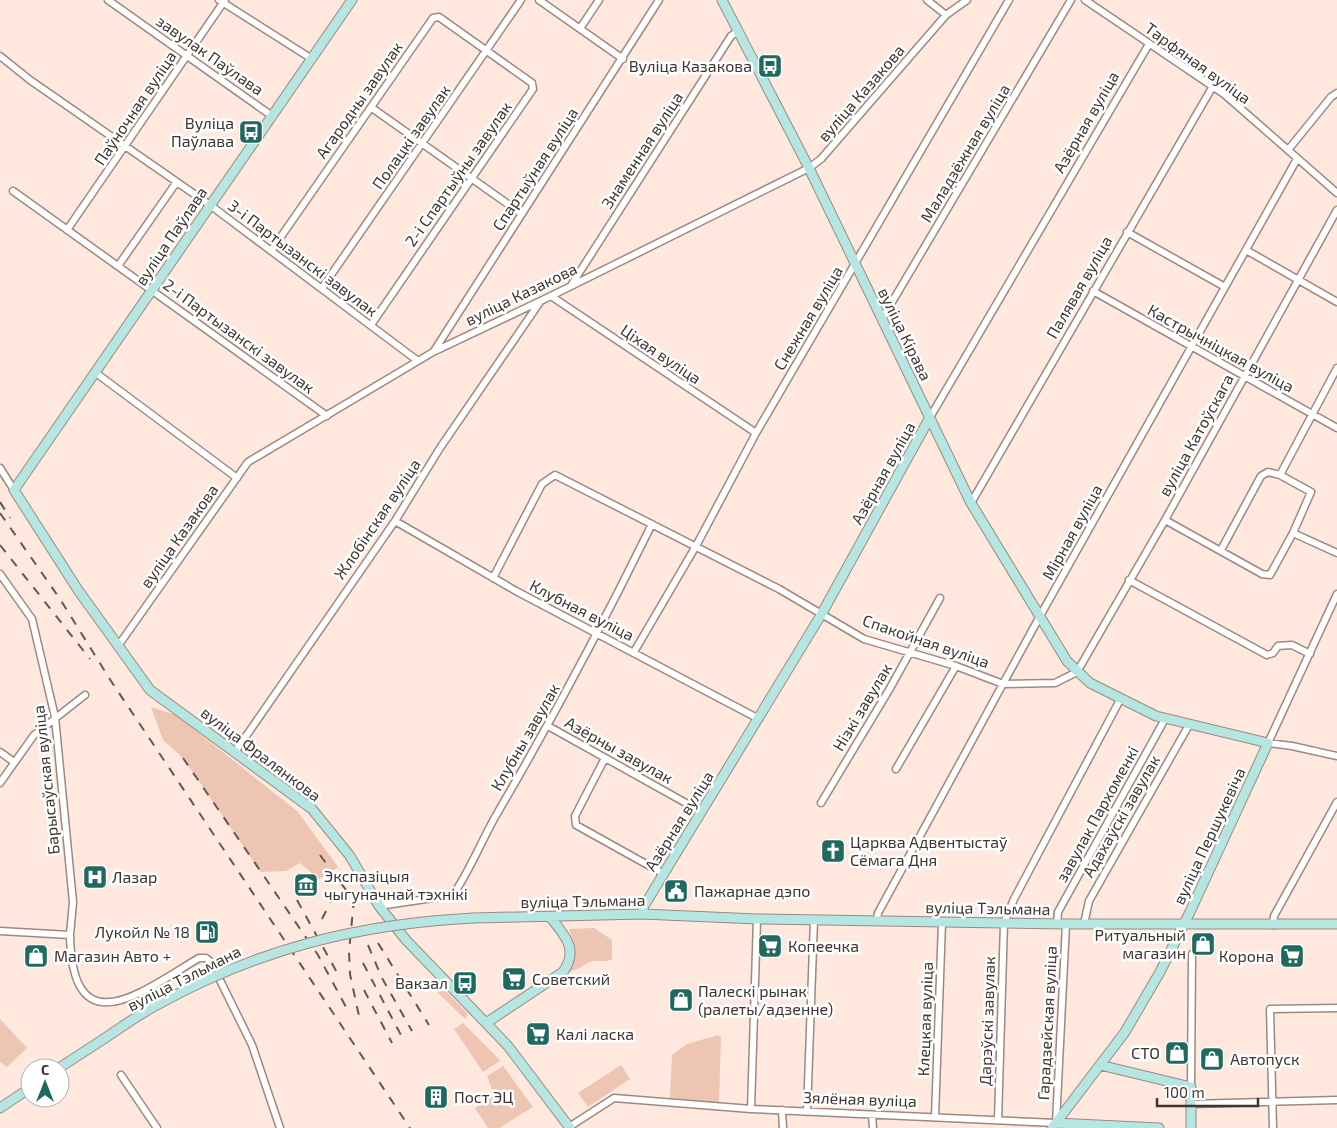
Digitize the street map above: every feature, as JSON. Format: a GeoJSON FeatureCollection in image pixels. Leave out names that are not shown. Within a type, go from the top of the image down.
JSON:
{"type":"FeatureCollection","features":[{"type":"Feature","properties":{"kind":"main road","name":"вуліца Паўлава"},"geometry":{"type":"LineString","coordinates":[[14,490],[352,0]]}},
{"type":"Feature","properties":{"kind":"main road","name":"вуліца Кірава"},"geometry":{"type":"LineString","coordinates":[[722,0],[809,168],[971,502],[1040,616],[1077,672]]}},
{"type":"Feature","properties":{"kind":"main road","name":"Азёрная вуліца"},"geometry":{"type":"LineString","coordinates":[[642,914],[644,906],[821,615],[930,419]]}},
{"type":"Feature","properties":{"kind":"main road","name":"вуліца Фралянкова"},"geometry":{"type":"LineString","coordinates":[[14,490],[78,590],[150,690],[312,809],[350,856],[379,906],[406,940],[508,1046],[570,1128]]}},
{"type":"Feature","properties":{"kind":"main road"},"geometry":{"type":"LineString","coordinates":[[1077,672],[1090,683],[1165,719],[1268,743]]}},
{"type":"Feature","properties":{"kind":"main road","name":"вуліца Першукевіча"},"geometry":{"type":"LineString","coordinates":[[1054,1126],[1125,1032],[1160,972],[1268,743]]}},
{"type":"Feature","properties":{"kind":"main road","name":"вуліца Тэльмана"},"geometry":{"type":"LineString","coordinates":[[70,1061],[156,1005],[246,962],[290,947],[365,929],[425,921],[642,914],[757,919],[1057,924],[1337,924]]}},
{"type":"Feature","properties":{"kind":"main road"},"geometry":{"type":"LineString","coordinates":[[486,1023],[563,972],[568,965],[571,947],[568,940],[548,917]]}},
{"type":"Feature","properties":{"kind":"main road"},"geometry":{"type":"LineString","coordinates":[[1100,1065],[1191,1087],[1191,1128]]}},
{"type":"Feature","properties":{"kind":"main road"},"geometry":{"type":"LineString","coordinates":[[0,1108],[20,1094]]}},
{"type":"Feature","properties":{"kind":"main road"},"geometry":{"type":"LineString","coordinates":[[0,1103],[16,1097]]}},
{"type":"Feature","properties":{"kind":"main road","name":"Зялёная вуліца"},"geometry":{"type":"LineString","coordinates":[[1054,1126],[1159,1128]]}},
{"type":"Feature","properties":{"kind":"street","name":"завулак Паўлава"},"geometry":{"type":"LineString","coordinates":[[108,0],[272,116]]}},
{"type":"Feature","properties":{"kind":"street","name":"Полацкі завулак"},"geometry":{"type":"LineString","coordinates":[[322,288],[424,144],[521,0]]}},
{"type":"Feature","properties":{"kind":"street"},"geometry":{"type":"LineString","coordinates":[[539,0],[581,27],[623,58]]}},
{"type":"Feature","properties":{"kind":"street"},"geometry":{"type":"LineString","coordinates":[[581,27],[599,0]]}},
{"type":"Feature","properties":{"kind":"street","name":"Спартыўная вуліца"},"geometry":{"type":"LineString","coordinates":[[433,352],[659,0]]}},
{"type":"Feature","properties":{"kind":"street"},"geometry":{"type":"LineString","coordinates":[[927,0],[946,15]]}},
{"type":"Feature","properties":{"kind":"street","name":"вуліца Казакова"},"geometry":{"type":"LineString","coordinates":[[118,646],[248,462],[433,352],[541,301],[809,168],[822,159],[946,15],[967,0]]}},
{"type":"Feature","properties":{"kind":"street","name":"Снежная вуліца"},"geometry":{"type":"LineString","coordinates":[[634,652],[696,546],[756,434],[1009,0]]}},
{"type":"Feature","properties":{"kind":"street","name":"Маладзёжная вуліца"},"geometry":{"type":"LineString","coordinates":[[882,319],[1071,0]]}},
{"type":"Feature","properties":{"kind":"street","name":"Тарфяная вуліца"},"geometry":{"type":"LineString","coordinates":[[1085,0],[1213,86],[1337,192]]}},
{"type":"Feature","properties":{"kind":"street","name":"Паўночная вуліца"},"geometry":{"type":"LineString","coordinates":[[67,230],[126,147],[223,1]]}},
{"type":"Feature","properties":{"kind":"street"},"geometry":{"type":"LineString","coordinates":[[223,1],[312,59]]}},
{"type":"Feature","properties":{"kind":"street","name":"Агародны завулак"},"geometry":{"type":"LineString","coordinates":[[271,251],[433,18],[439,17],[487,51]]}},
{"type":"Feature","properties":{"kind":"street","name":"Знаменная вуліца"},"geometry":{"type":"LineString","coordinates":[[571,285],[731,36],[738,31]]}},
{"type":"Feature","properties":{"kind":"street","name":"Азёрная вуліца"},"geometry":{"type":"LineString","coordinates":[[930,419],[1149,44]]}},
{"type":"Feature","properties":{"kind":"street","name":"2-і Спартыўны завулак"},"geometry":{"type":"LineString","coordinates":[[371,326],[534,86],[487,51]]}},
{"type":"Feature","properties":{"kind":"street","name":"3-і Партызанскі завулак"},"geometry":{"type":"LineString","coordinates":[[0,56],[30,80],[210,205],[418,361]]}},
{"type":"Feature","properties":{"kind":"street","name":"Палявая вуліца"},"geometry":{"type":"LineString","coordinates":[[971,502],[1092,291],[1213,86]]}},
{"type":"Feature","properties":{"kind":"street"},"geometry":{"type":"LineString","coordinates":[[1288,150],[1331,97],[1337,93]]}},
{"type":"Feature","properties":{"kind":"street"},"geometry":{"type":"LineString","coordinates":[[372,108],[522,214]]}},
{"type":"Feature","properties":{"kind":"street","name":"Мірная вуліца"},"geometry":{"type":"LineString","coordinates":[[878,921],[878,913],[1040,616],[1297,159]]}},
{"type":"Feature","properties":{"kind":"street"},"geometry":{"type":"LineString","coordinates":[[118,266],[176,183]]}},
{"type":"Feature","properties":{"kind":"street","name":"2-і Партызанскі завулак"},"geometry":{"type":"LineString","coordinates":[[13,191],[327,416]]}},
{"type":"Feature","properties":{"kind":"street","name":"вуліца Катоўскага"},"geometry":{"type":"LineString","coordinates":[[1077,672],[1165,520],[1337,210]]}},
{"type":"Feature","properties":{"kind":"street"},"geometry":{"type":"LineString","coordinates":[[1127,232],[1226,287]]}},
{"type":"Feature","properties":{"kind":"street"},"geometry":{"type":"LineString","coordinates":[[1246,250],[1337,302]]}},
{"type":"Feature","properties":{"kind":"street","name":"Кастрычніцкая вуліца"},"geometry":{"type":"LineString","coordinates":[[1092,291],[1337,428]]}},
{"type":"Feature","properties":{"kind":"street","name":"Ціхая вуліца"},"geometry":{"type":"LineString","coordinates":[[551,296],[756,434]]}},
{"type":"Feature","properties":{"kind":"street","name":"Жлобінская вуліца"},"geometry":{"type":"LineString","coordinates":[[235,752],[394,521],[440,448],[541,301]]}},
{"type":"Feature","properties":{"kind":"street"},"geometry":{"type":"LineString","coordinates":[[1280,475],[1337,368]]}},
{"type":"Feature","properties":{"kind":"street"},"geometry":{"type":"LineString","coordinates":[[96,373],[237,478]]}},
{"type":"Feature","properties":{"kind":"street","name":"вуліца Фралянкова"},"geometry":{"type":"LineString","coordinates":[[0,468],[14,490]]}},
{"type":"Feature","properties":{"kind":"street"},"geometry":{"type":"LineString","coordinates":[[1165,520],[1262,574],[1270,575],[1293,533],[1311,492],[1280,475],[1268,472],[1261,476],[1221,550]]}},
{"type":"Feature","properties":{"kind":"street","name":"Спакойная вуліца"},"geometry":{"type":"LineString","coordinates":[[493,578],[542,484],[555,476],[779,589],[864,639],[956,666],[1003,684],[1055,683],[1077,672]]}},
{"type":"Feature","properties":{"kind":"street","name":"Клубная вуліца"},"geometry":{"type":"LineString","coordinates":[[394,521],[493,578],[759,719]]}},
{"type":"Feature","properties":{"kind":"street","name":"Клубны завулак"},"geometry":{"type":"LineString","coordinates":[[379,906],[453,895],[465,878],[487,830],[548,726],[598,633],[652,524]]}},
{"type":"Feature","properties":{"kind":"street"},"geometry":{"type":"LineString","coordinates":[[1293,533],[1337,553]]}},
{"type":"Feature","properties":{"kind":"street","name":"Барысаўская вуліца"},"geometry":{"type":"LineString","coordinates":[[0,574],[32,619],[55,717],[72,898],[71,956],[83,993],[100,1002],[112,1003],[132,996],[199,958],[206,958],[211,962],[252,1045],[280,1128]]}},
{"type":"Feature","properties":{"kind":"street"},"geometry":{"type":"LineString","coordinates":[[1129,580],[1267,655],[1273,653],[1278,646],[1292,645],[1310,654]]}},
{"type":"Feature","properties":{"kind":"street","name":"вуліца Першукевіча"},"geometry":{"type":"LineString","coordinates":[[1268,743],[1337,594]]}},
{"type":"Feature","properties":{"kind":"street","name":"Нізкі завулак"},"geometry":{"type":"LineString","coordinates":[[821,803],[911,652],[940,598]]}},
{"type":"Feature","properties":{"kind":"street"},"geometry":{"type":"LineString","coordinates":[[896,769],[956,666]]}},
{"type":"Feature","properties":{"kind":"street"},"geometry":{"type":"LineString","coordinates":[[0,783],[34,735],[85,695]]}},
{"type":"Feature","properties":{"kind":"street"},"geometry":{"type":"LineString","coordinates":[[1004,923],[1014,899],[1121,698]]}},
{"type":"Feature","properties":{"kind":"street","name":"завулак Пархоменкі"},"geometry":{"type":"LineString","coordinates":[[1057,924],[1058,912],[1165,719]]}},
{"type":"Feature","properties":{"kind":"street","name":"Адахаўскі завулак"},"geometry":{"type":"LineString","coordinates":[[1084,924],[1089,901],[1189,725]]}},
{"type":"Feature","properties":{"kind":"street","name":"Азёрны завулак"},"geometry":{"type":"LineString","coordinates":[[548,726],[702,812]]}},
{"type":"Feature","properties":{"kind":"street"},"geometry":{"type":"LineString","coordinates":[[1268,743],[1337,756]]}},
{"type":"Feature","properties":{"kind":"street"},"geometry":{"type":"LineString","coordinates":[[0,752],[14,762]]}},
{"type":"Feature","properties":{"kind":"street"},"geometry":{"type":"LineString","coordinates":[[605,758],[575,816],[576,826],[664,874]]}},
{"type":"Feature","properties":{"kind":"street"},"geometry":{"type":"LineString","coordinates":[[1273,925],[1274,916],[1337,802]]}},
{"type":"Feature","properties":{"kind":"street"},"geometry":{"type":"LineString","coordinates":[[751,1110],[757,919]]}},
{"type":"Feature","properties":{"kind":"street"},"geometry":{"type":"LineString","coordinates":[[807,1112],[814,920]]}},
{"type":"Feature","properties":{"kind":"street","name":"Клецкая вуліца"},"geometry":{"type":"LineString","coordinates":[[935,1117],[942,922]]}},
{"type":"Feature","properties":{"kind":"street","name":"Дарэўскі завулак"},"geometry":{"type":"LineString","coordinates":[[998,1120],[1004,923]]}},
{"type":"Feature","properties":{"kind":"street","name":"Гарадзейская вуліца"},"geometry":{"type":"LineString","coordinates":[[1054,1126],[1066,924]]}},
{"type":"Feature","properties":{"kind":"street"},"geometry":{"type":"LineString","coordinates":[[0,931],[70,935]]}},
{"type":"Feature","properties":{"kind":"street"},"geometry":{"type":"LineString","coordinates":[[1191,1087],[1192,954]]}},
{"type":"Feature","properties":{"kind":"street"},"geometry":{"type":"LineString","coordinates":[[1273,1128],[1270,1009],[1337,1008]]}},
{"type":"Feature","properties":{"kind":"street"},"geometry":{"type":"LineString","coordinates":[[122,1075],[157,1128]]}},
{"type":"Feature","properties":{"kind":"street","name":"Зялёная вуліца"},"geometry":{"type":"LineString","coordinates":[[570,1128],[614,1098],[751,1110],[998,1120],[1054,1126]]}},
{"type":"Feature","properties":{"kind":"street"},"geometry":{"type":"LineString","coordinates":[[1191,1104],[1337,1100]]}},
{"type":"Feature","properties":{"kind":"street"},"geometry":{"type":"LineString","coordinates":[[782,1110],[783,1128]]}},
{"type":"Feature","properties":{"kind":"street"},"geometry":{"type":"LineString","coordinates":[[872,1115],[873,1128]]}},
{"type":"Feature","properties":{"kind":"shaded area"},"geometry":{"type":"Polygon","coordinates":[[[151,707],[176,715],[297,811],[338,867],[319,879],[300,863],[286,871],[261,872],[183,758],[163,740],[151,707]]]}},
{"type":"Feature","properties":{"kind":"shaded area"},"geometry":{"type":"Polygon","coordinates":[[[594,928],[612,940],[612,959],[594,961],[570,971],[575,956],[575,947],[569,929],[594,928]]]}},
{"type":"Feature","properties":{"kind":"shaded area"},"geometry":{"type":"Polygon","coordinates":[[[441,986],[468,1014],[465,1019],[433,988],[441,986]]]}},
{"type":"Feature","properties":{"kind":"shaded area"},"geometry":{"type":"Polygon","coordinates":[[[0,1019],[27,1048],[7,1067],[0,1062],[0,1019]]]}},
{"type":"Feature","properties":{"kind":"shaded area"},"geometry":{"type":"Polygon","coordinates":[[[463,1023],[500,1061],[483,1072],[454,1029],[463,1023]]]}},
{"type":"Feature","properties":{"kind":"shaded area"},"geometry":{"type":"Polygon","coordinates":[[[718,1035],[721,1037],[719,1103],[670,1098],[672,1055],[687,1044],[718,1035]]]}},
{"type":"Feature","properties":{"kind":"shaded area"},"geometry":{"type":"Polygon","coordinates":[[[621,1065],[630,1079],[588,1107],[578,1093],[621,1065]]]}},
{"type":"Feature","properties":{"kind":"shaded area"},"geometry":{"type":"Polygon","coordinates":[[[503,1066],[533,1107],[499,1128],[488,1128],[475,1108],[494,1094],[487,1076],[503,1066]]]}},
{"type":"Feature","properties":{"kind":"railway"},"geometry":{"type":"LineString","coordinates":[[0,502],[10,518]]}},
{"type":"Feature","properties":{"kind":"railway"},"geometry":{"type":"LineString","coordinates":[[0,513],[60,599],[111,681],[410,1128]]}},
{"type":"Feature","properties":{"kind":"railway"},"geometry":{"type":"LineString","coordinates":[[0,545],[90,659]]}},
{"type":"Feature","properties":{"kind":"railway"},"geometry":{"type":"LineString","coordinates":[[183,758],[318,955],[346,1007]]}},
{"type":"Feature","properties":{"kind":"railway"},"geometry":{"type":"LineString","coordinates":[[320,855],[349,894]]}},
{"type":"Feature","properties":{"kind":"railway"},"geometry":{"type":"LineString","coordinates":[[322,919],[334,895]]}},
{"type":"Feature","properties":{"kind":"railway"},"geometry":{"type":"LineString","coordinates":[[354,899],[349,952],[350,974],[359,1016]]}},
{"type":"Feature","properties":{"kind":"railway"},"geometry":{"type":"LineString","coordinates":[[297,900],[340,978]]}},
{"type":"Feature","properties":{"kind":"railway"},"geometry":{"type":"LineString","coordinates":[[378,943],[429,1025]]}},
{"type":"Feature","properties":{"kind":"railway"},"geometry":{"type":"LineString","coordinates":[[368,945],[382,978],[412,1031]]}},
{"type":"Feature","properties":{"kind":"railway"},"geometry":{"type":"LineString","coordinates":[[363,963],[402,1037]]}},
{"type":"Feature","properties":{"kind":"railway"},"geometry":{"type":"LineString","coordinates":[[364,990],[392,1043]]}},
{"type":"Feature","properties":{"kind":"place","name":"Вуліца Казакова"},"geometry":{"type":"Point","coordinates":[770,66]}},
{"type":"Feature","properties":{"kind":"place","name":"Вуліца Паўлава"},"geometry":{"type":"Point","coordinates":[251,132]}},
{"type":"Feature","properties":{"kind":"place","name":"Царква Адвентыстаў Сёмага Дня"},"geometry":{"type":"Point","coordinates":[833,851]}},
{"type":"Feature","properties":{"kind":"place","name":"Лазар"},"geometry":{"type":"Point","coordinates":[95,877]}},
{"type":"Feature","properties":{"kind":"place","name":"Экспазіцыя чыгуначнай тэхнікі"},"geometry":{"type":"Point","coordinates":[306,885]}},
{"type":"Feature","properties":{"kind":"place","name":"Пажарнае дэпо"},"geometry":{"type":"Point","coordinates":[676,891]}},
{"type":"Feature","properties":{"kind":"place","name":"Лукойл № 18"},"geometry":{"type":"Point","coordinates":[207,932]}},
{"type":"Feature","properties":{"kind":"place","name":"Ритуальный магазин"},"geometry":{"type":"Point","coordinates":[1203,944]}},
{"type":"Feature","properties":{"kind":"place","name":"Копеечка"},"geometry":{"type":"Point","coordinates":[770,946]}},
{"type":"Feature","properties":{"kind":"place","name":"Магазин Авто +"},"geometry":{"type":"Point","coordinates":[36,956]}},
{"type":"Feature","properties":{"kind":"place","name":"Корона"},"geometry":{"type":"Point","coordinates":[1292,956]}},
{"type":"Feature","properties":{"kind":"place","name":"Советский"},"geometry":{"type":"Point","coordinates":[514,979]}},
{"type":"Feature","properties":{"kind":"place","name":"Вакзал"},"geometry":{"type":"Point","coordinates":[465,983]}},
{"type":"Feature","properties":{"kind":"place","name":"Палескі рынак (ралеты/адзенне)"},"geometry":{"type":"Point","coordinates":[681,1000]}},
{"type":"Feature","properties":{"kind":"place","name":"Калі ласка"},"geometry":{"type":"Point","coordinates":[538,1034]}},
{"type":"Feature","properties":{"kind":"place","name":"СТО"},"geometry":{"type":"Point","coordinates":[1177,1053]}},
{"type":"Feature","properties":{"kind":"place","name":"Автопуск"},"geometry":{"type":"Point","coordinates":[1212,1059]}},
{"type":"Feature","properties":{"kind":"place","name":"Пост ЭЦ"},"geometry":{"type":"Point","coordinates":[436,1097]}}]}
